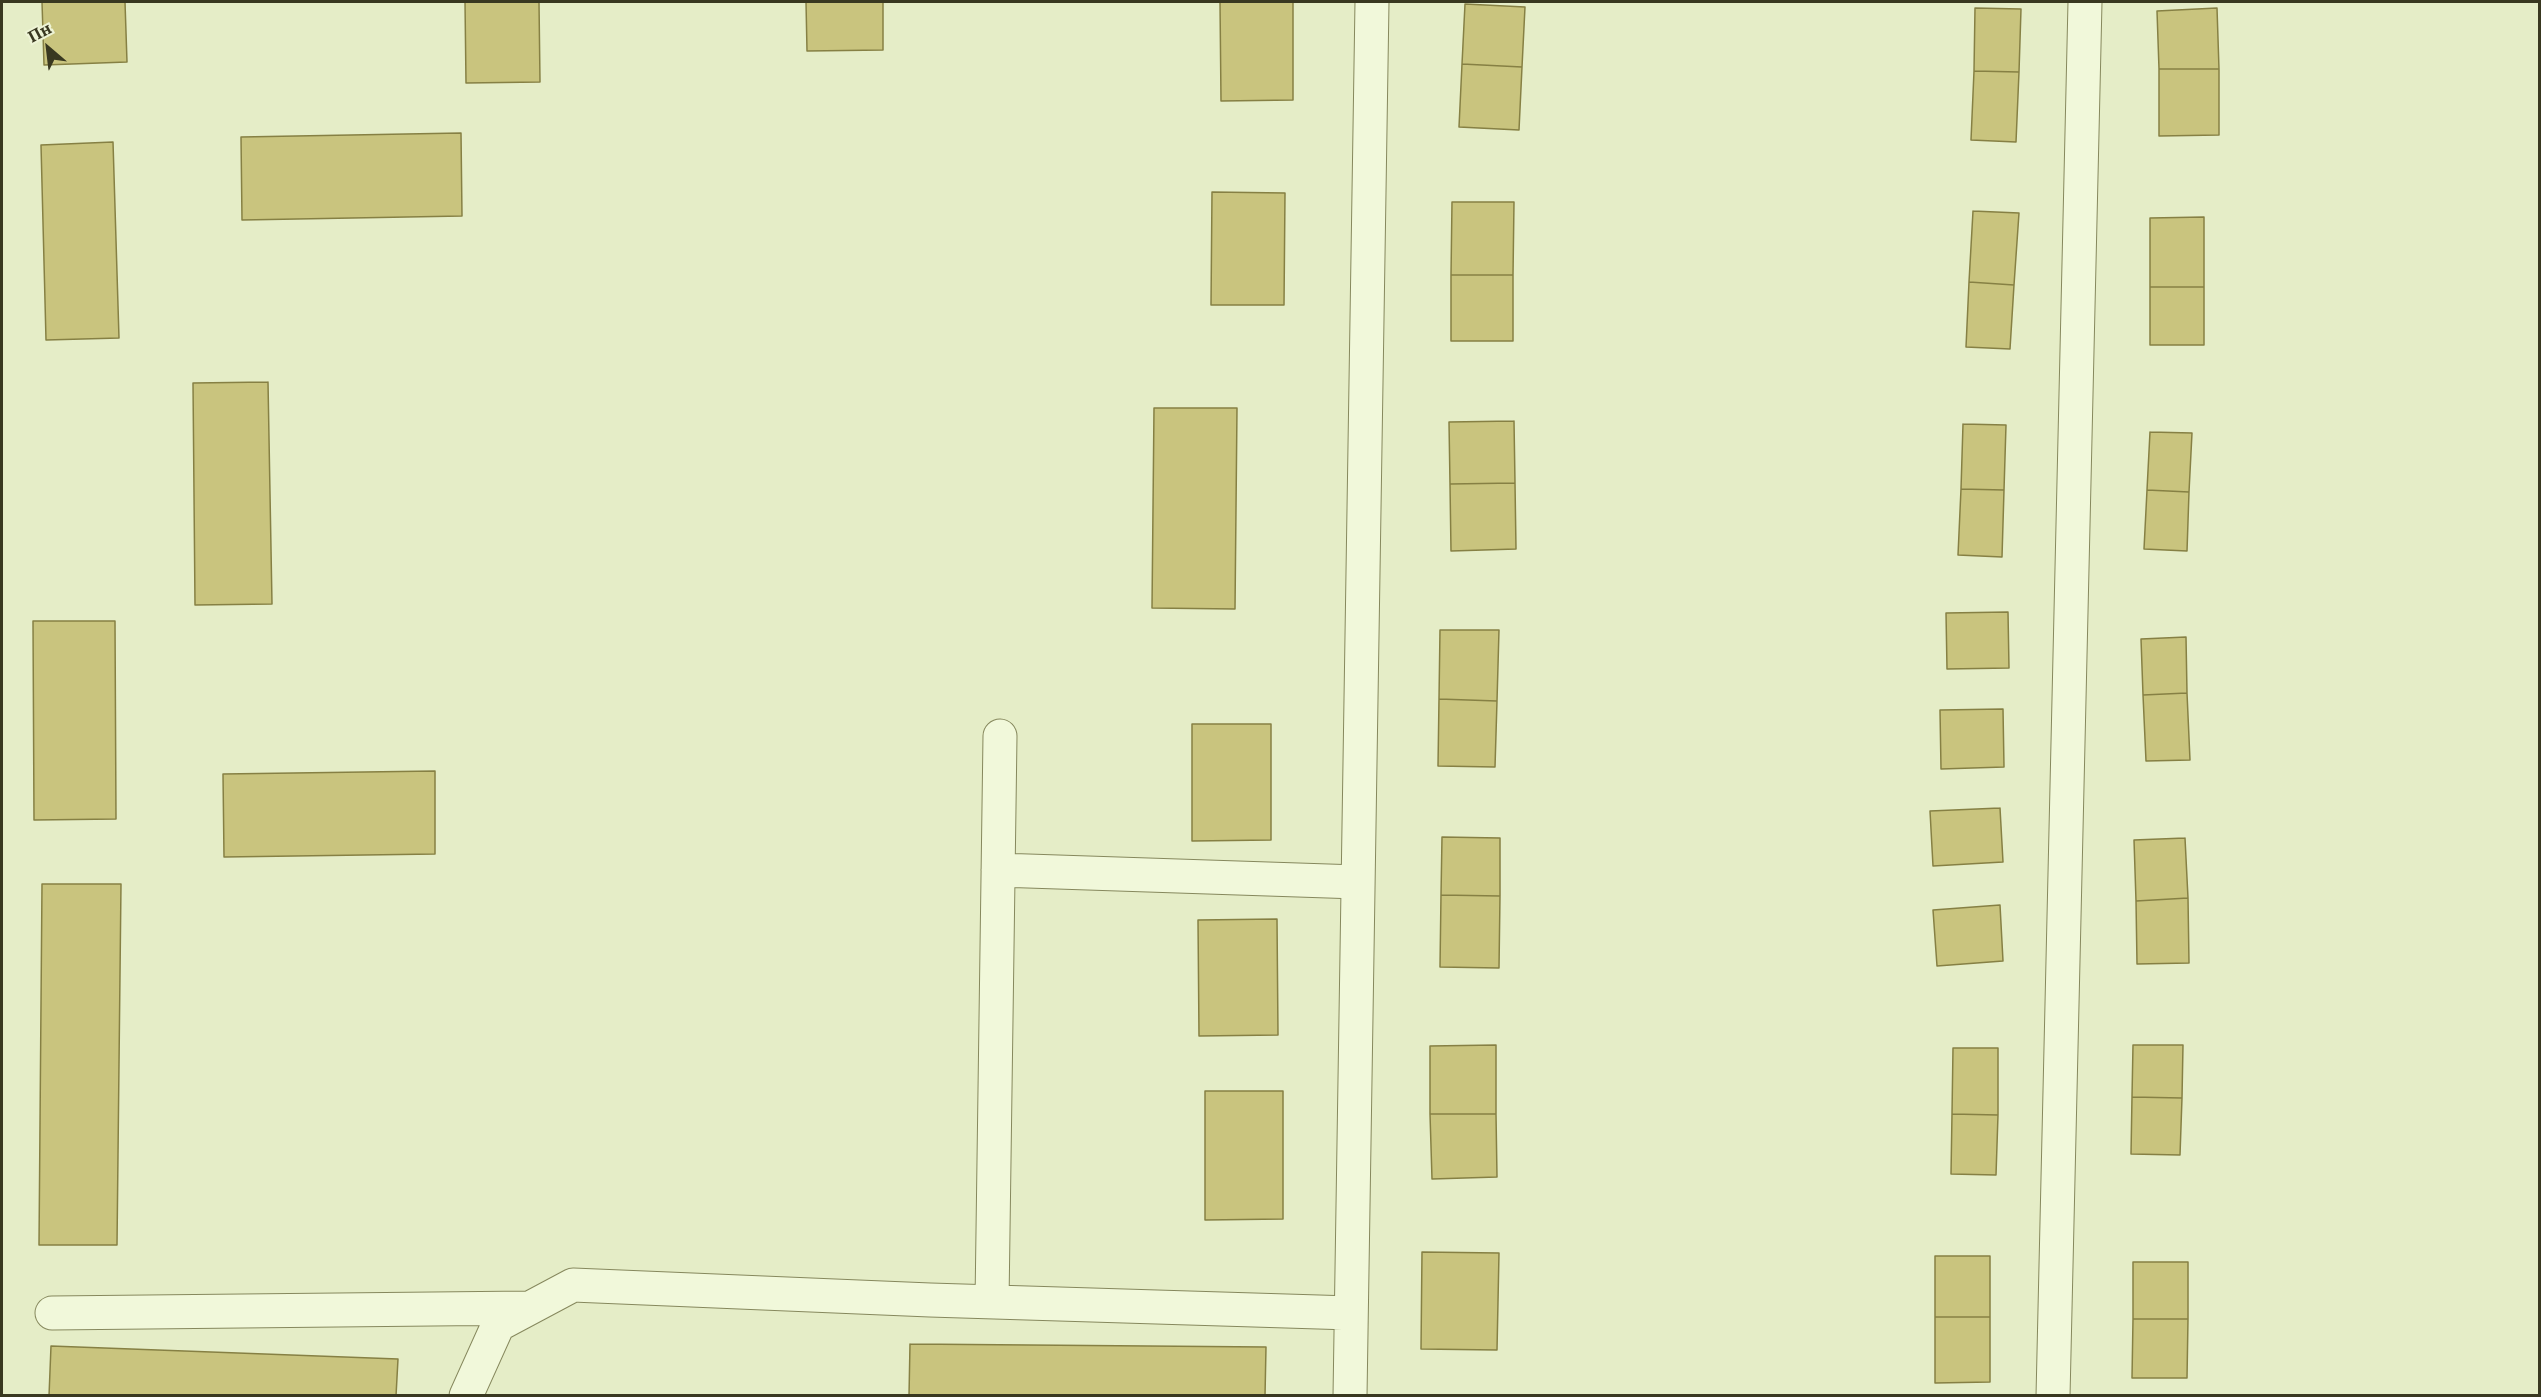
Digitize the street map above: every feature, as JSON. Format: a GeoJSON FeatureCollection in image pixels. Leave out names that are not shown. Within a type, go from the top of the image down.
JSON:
{"type":"FeatureCollection","features":[{"type":"Feature","properties":{"kind":"street"},"geometry":{"type":"LineString","coordinates":[[1350,1395],[1372,2]]}},
{"type":"Feature","properties":{"kind":"street"},"geometry":{"type":"LineString","coordinates":[[2053,1395],[2085,2]]}},
{"type":"Feature","properties":{"kind":"street"},"geometry":{"type":"LineString","coordinates":[[992,1302],[1000,736]]}},
{"type":"Feature","properties":{"kind":"street"},"geometry":{"type":"LineString","coordinates":[[998,870],[1358,882]]}},
{"type":"Feature","properties":{"kind":"street"},"geometry":{"type":"LineString","coordinates":[[466,1395],[498,1325],[573,1285],[992,1302],[1351,1313]]}},
{"type":"Feature","properties":{"kind":"street"},"geometry":{"type":"LineString","coordinates":[[52,1313],[529,1308]]}},
{"type":"Feature","properties":{"kind":"building"},"geometry":{"type":"Polygon","coordinates":[[[42,2],[125,2],[127,62],[44,65],[42,2]]]}},
{"type":"Feature","properties":{"kind":"building"},"geometry":{"type":"Polygon","coordinates":[[[465,2],[539,2],[540,82],[466,83],[465,2]]]}},
{"type":"Feature","properties":{"kind":"building"},"geometry":{"type":"Polygon","coordinates":[[[806,2],[883,2],[883,50],[807,51],[806,2]]]}},
{"type":"Feature","properties":{"kind":"building"},"geometry":{"type":"Polygon","coordinates":[[[1220,2],[1293,2],[1293,100],[1221,101],[1220,2]]]}},
{"type":"Feature","properties":{"kind":"building"},"geometry":{"type":"Polygon","coordinates":[[[1465,4],[1525,7],[1522,67],[1462,64],[1465,4]]]}},
{"type":"Feature","properties":{"kind":"building"},"geometry":{"type":"Polygon","coordinates":[[[1975,8],[2021,9],[2019,72],[1974,71],[1975,8]]]}},
{"type":"Feature","properties":{"kind":"building"},"geometry":{"type":"Polygon","coordinates":[[[2217,8],[2219,69],[2159,69],[2157,11],[2217,8]]]}},
{"type":"Feature","properties":{"kind":"building"},"geometry":{"type":"Polygon","coordinates":[[[1462,64],[1522,67],[1519,130],[1459,127],[1462,64]]]}},
{"type":"Feature","properties":{"kind":"building"},"geometry":{"type":"Polygon","coordinates":[[[2159,69],[2219,69],[2219,135],[2159,136],[2159,69]]]}},
{"type":"Feature","properties":{"kind":"building"},"geometry":{"type":"Polygon","coordinates":[[[1974,71],[2019,72],[2016,142],[1971,140],[1974,71]]]}},
{"type":"Feature","properties":{"kind":"building"},"geometry":{"type":"Polygon","coordinates":[[[461,133],[462,216],[242,220],[241,137],[461,133]]]}},
{"type":"Feature","properties":{"kind":"building"},"geometry":{"type":"Polygon","coordinates":[[[113,142],[119,338],[46,340],[41,145],[113,142]]]}},
{"type":"Feature","properties":{"kind":"building"},"geometry":{"type":"Polygon","coordinates":[[[1212,192],[1285,193],[1284,305],[1211,305],[1212,192]]]}},
{"type":"Feature","properties":{"kind":"building"},"geometry":{"type":"Polygon","coordinates":[[[1452,202],[1514,202],[1513,275],[1451,275],[1452,202]]]}},
{"type":"Feature","properties":{"kind":"building"},"geometry":{"type":"Polygon","coordinates":[[[1973,211],[2019,213],[2014,285],[1969,282],[1973,211]]]}},
{"type":"Feature","properties":{"kind":"building"},"geometry":{"type":"Polygon","coordinates":[[[2204,217],[2204,287],[2150,287],[2150,218],[2204,217]]]}},
{"type":"Feature","properties":{"kind":"building"},"geometry":{"type":"Polygon","coordinates":[[[1451,275],[1513,275],[1513,341],[1451,341],[1451,275]]]}},
{"type":"Feature","properties":{"kind":"building"},"geometry":{"type":"Polygon","coordinates":[[[1969,282],[2014,285],[2010,349],[1966,347],[1969,282]]]}},
{"type":"Feature","properties":{"kind":"building"},"geometry":{"type":"Polygon","coordinates":[[[2150,287],[2204,287],[2204,345],[2150,345],[2150,287]]]}},
{"type":"Feature","properties":{"kind":"building"},"geometry":{"type":"Polygon","coordinates":[[[268,382],[272,604],[195,605],[193,383],[268,382]]]}},
{"type":"Feature","properties":{"kind":"building"},"geometry":{"type":"Polygon","coordinates":[[[1154,408],[1237,408],[1235,609],[1152,608],[1154,408]]]}},
{"type":"Feature","properties":{"kind":"building"},"geometry":{"type":"Polygon","coordinates":[[[1514,421],[1515,483],[1450,484],[1449,422],[1514,421]]]}},
{"type":"Feature","properties":{"kind":"building"},"geometry":{"type":"Polygon","coordinates":[[[1963,424],[2006,425],[2004,490],[1961,489],[1963,424]]]}},
{"type":"Feature","properties":{"kind":"building"},"geometry":{"type":"Polygon","coordinates":[[[2150,432],[2192,433],[2189,492],[2147,490],[2150,432]]]}},
{"type":"Feature","properties":{"kind":"building"},"geometry":{"type":"Polygon","coordinates":[[[1515,483],[1516,549],[1451,551],[1450,484],[1515,483]]]}},
{"type":"Feature","properties":{"kind":"building"},"geometry":{"type":"Polygon","coordinates":[[[1961,489],[2004,490],[2002,557],[1958,555],[1961,489]]]}},
{"type":"Feature","properties":{"kind":"building"},"geometry":{"type":"Polygon","coordinates":[[[2147,490],[2189,492],[2187,551],[2144,549],[2147,490]]]}},
{"type":"Feature","properties":{"kind":"building"},"geometry":{"type":"Polygon","coordinates":[[[2008,612],[2009,668],[1947,669],[1946,613],[2008,612]]]}},
{"type":"Feature","properties":{"kind":"building"},"geometry":{"type":"Polygon","coordinates":[[[33,621],[115,621],[116,819],[34,820],[33,621]]]}},
{"type":"Feature","properties":{"kind":"building"},"geometry":{"type":"Polygon","coordinates":[[[1440,630],[1499,630],[1497,701],[1439,699],[1440,630]]]}},
{"type":"Feature","properties":{"kind":"building"},"geometry":{"type":"Polygon","coordinates":[[[2186,637],[2187,693],[2143,695],[2141,639],[2186,637]]]}},
{"type":"Feature","properties":{"kind":"building"},"geometry":{"type":"Polygon","coordinates":[[[2187,693],[2190,760],[2146,761],[2143,695],[2187,693]]]}},
{"type":"Feature","properties":{"kind":"building"},"geometry":{"type":"Polygon","coordinates":[[[1439,699],[1497,701],[1495,767],[1438,766],[1439,699]]]}},
{"type":"Feature","properties":{"kind":"building"},"geometry":{"type":"Polygon","coordinates":[[[2003,709],[2004,767],[1941,769],[1940,710],[2003,709]]]}},
{"type":"Feature","properties":{"kind":"building"},"geometry":{"type":"Polygon","coordinates":[[[1192,724],[1271,724],[1271,840],[1192,841],[1192,724]]]}},
{"type":"Feature","properties":{"kind":"building"},"geometry":{"type":"Polygon","coordinates":[[[435,771],[435,854],[224,857],[223,774],[435,771]]]}},
{"type":"Feature","properties":{"kind":"building"},"geometry":{"type":"Polygon","coordinates":[[[2000,808],[2003,862],[1933,866],[1930,811],[2000,808]]]}},
{"type":"Feature","properties":{"kind":"building"},"geometry":{"type":"Polygon","coordinates":[[[1442,837],[1500,838],[1500,896],[1441,895],[1442,837]]]}},
{"type":"Feature","properties":{"kind":"building"},"geometry":{"type":"Polygon","coordinates":[[[2185,838],[2188,898],[2136,901],[2134,840],[2185,838]]]}},
{"type":"Feature","properties":{"kind":"building"},"geometry":{"type":"Polygon","coordinates":[[[42,884],[121,884],[117,1245],[39,1245],[42,884]]]}},
{"type":"Feature","properties":{"kind":"building"},"geometry":{"type":"Polygon","coordinates":[[[1441,895],[1500,896],[1499,968],[1440,967],[1441,895]]]}},
{"type":"Feature","properties":{"kind":"building"},"geometry":{"type":"Polygon","coordinates":[[[2188,898],[2189,963],[2137,964],[2136,901],[2188,898]]]}},
{"type":"Feature","properties":{"kind":"building"},"geometry":{"type":"Polygon","coordinates":[[[2000,905],[2003,961],[1937,966],[1933,910],[2000,905]]]}},
{"type":"Feature","properties":{"kind":"building"},"geometry":{"type":"Polygon","coordinates":[[[1277,919],[1278,1035],[1199,1036],[1198,920],[1277,919]]]}},
{"type":"Feature","properties":{"kind":"building"},"geometry":{"type":"Polygon","coordinates":[[[1496,1045],[1496,1114],[1430,1114],[1430,1046],[1496,1045]]]}},
{"type":"Feature","properties":{"kind":"building"},"geometry":{"type":"Polygon","coordinates":[[[2133,1045],[2183,1045],[2182,1098],[2132,1097],[2133,1045]]]}},
{"type":"Feature","properties":{"kind":"building"},"geometry":{"type":"Polygon","coordinates":[[[1953,1048],[1998,1048],[1998,1115],[1952,1114],[1953,1048]]]}},
{"type":"Feature","properties":{"kind":"building"},"geometry":{"type":"Polygon","coordinates":[[[1205,1091],[1283,1091],[1283,1219],[1205,1220],[1205,1091]]]}},
{"type":"Feature","properties":{"kind":"building"},"geometry":{"type":"Polygon","coordinates":[[[2132,1097],[2182,1098],[2180,1155],[2131,1154],[2132,1097]]]}},
{"type":"Feature","properties":{"kind":"building"},"geometry":{"type":"Polygon","coordinates":[[[1430,1114],[1496,1114],[1497,1177],[1432,1179],[1430,1114]]]}},
{"type":"Feature","properties":{"kind":"building"},"geometry":{"type":"Polygon","coordinates":[[[1952,1114],[1998,1115],[1996,1175],[1951,1174],[1952,1114]]]}},
{"type":"Feature","properties":{"kind":"building"},"geometry":{"type":"Polygon","coordinates":[[[1422,1252],[1499,1253],[1497,1350],[1421,1349],[1422,1252]]]}},
{"type":"Feature","properties":{"kind":"building"},"geometry":{"type":"Polygon","coordinates":[[[1935,1256],[1990,1256],[1990,1317],[1935,1317],[1935,1256]]]}},
{"type":"Feature","properties":{"kind":"building"},"geometry":{"type":"Polygon","coordinates":[[[2133,1262],[2188,1262],[2188,1319],[2133,1319],[2133,1262]]]}},
{"type":"Feature","properties":{"kind":"building"},"geometry":{"type":"Polygon","coordinates":[[[1935,1317],[1990,1317],[1990,1382],[1935,1383],[1935,1317]]]}},
{"type":"Feature","properties":{"kind":"building"},"geometry":{"type":"Polygon","coordinates":[[[2133,1319],[2188,1319],[2187,1378],[2132,1378],[2133,1319]]]}},
{"type":"Feature","properties":{"kind":"building"},"geometry":{"type":"Polygon","coordinates":[[[910,1344],[1266,1347],[1265,1396],[909,1396],[910,1344]]]}},
{"type":"Feature","properties":{"kind":"building"},"geometry":{"type":"Polygon","coordinates":[[[51,1346],[398,1359],[396,1396],[49,1396],[51,1346]]]}}]}
